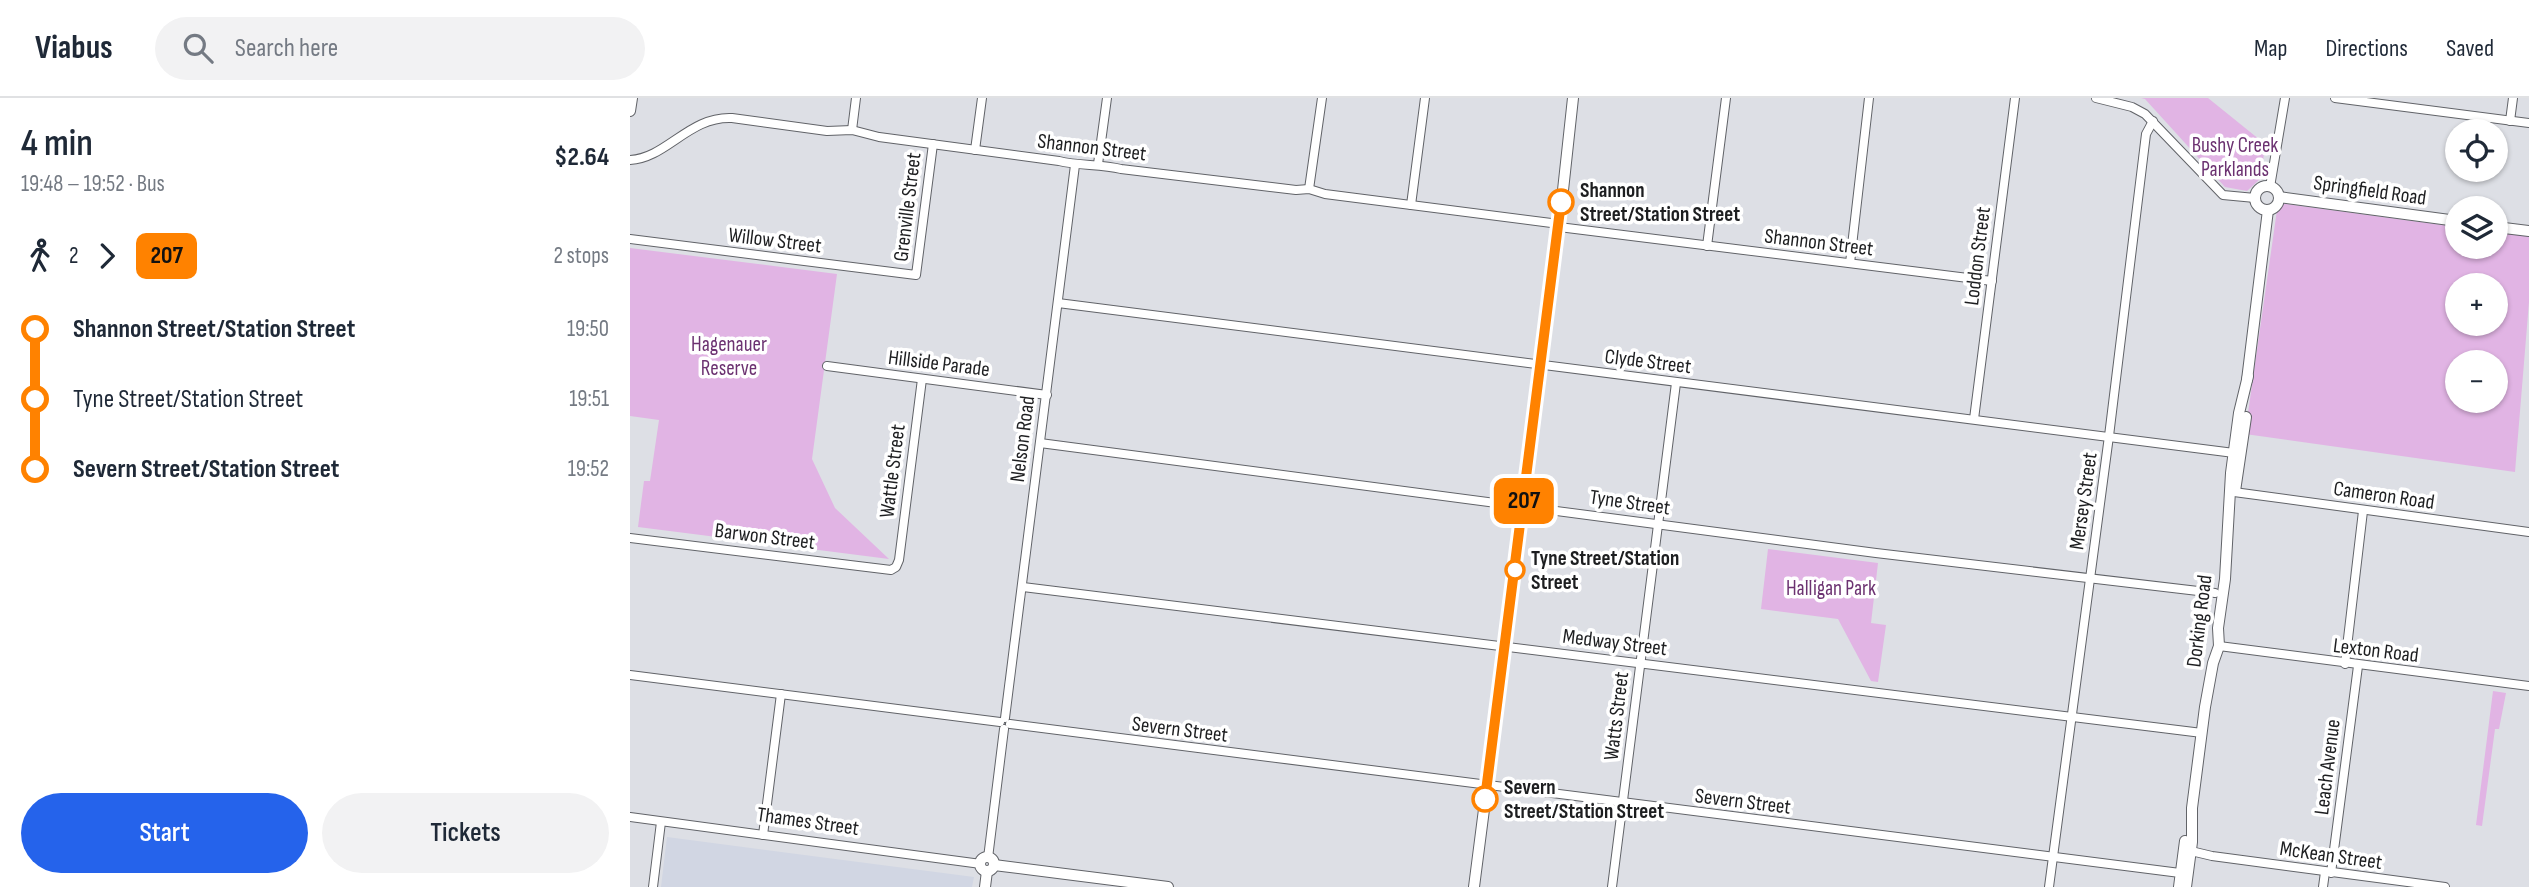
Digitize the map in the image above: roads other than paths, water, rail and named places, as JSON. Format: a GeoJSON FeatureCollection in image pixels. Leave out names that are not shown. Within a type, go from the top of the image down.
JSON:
{"type":"FeatureCollection","features":[{"type":"Feature","properties":{"kind":"main road"},"geometry":{"type":"LineString","coordinates":[[630,111],[632,98]]}},
{"type":"Feature","properties":{"kind":"main road"},"geometry":{"type":"LineString","coordinates":[[1474,887],[1573,98]]}},
{"type":"Feature","properties":{"kind":"main road"},"geometry":{"type":"LineString","coordinates":[[2270,187],[2275,189],[2278,197],[2275,206],[2268,210],[2257,205],[2255,198],[2258,189],[2270,187]]}},
{"type":"Feature","properties":{"kind":"main road","name":"Springfield Road"},"geometry":{"type":"LineString","coordinates":[[2278,197],[2445,219]]}},
{"type":"Feature","properties":{"kind":"main road","name":"Dorking Road"},"geometry":{"type":"LineString","coordinates":[[2179,887],[2205,707],[2219,646],[2218,628],[2230,508],[2268,210]]}},
{"type":"Feature","properties":{"kind":"main road"},"geometry":{"type":"LineString","coordinates":[[2508,228],[2529,231]]}},
{"type":"Feature","properties":{"kind":"main road","name":"Dorking Road"},"geometry":{"type":"LineString","coordinates":[[2232,492],[2234,453],[2242,415]]}},
{"type":"Feature","properties":{"kind":"main road","name":"Dorking Road"},"geometry":{"type":"LineString","coordinates":[[2205,707],[2206,667],[2212,644],[2215,593],[2227,539]]}},
{"type":"Feature","properties":{"kind":"main road","name":"Dorking Road"},"geometry":{"type":"LineString","coordinates":[[2186,887],[2192,808]]}},
{"type":"Feature","properties":{"kind":"main road","name":"Nelson Road"},"geometry":{"type":"LineString","coordinates":[[985,887],[988,864]]}},
{"type":"Feature","properties":{"kind":"main road","name":"Thames Street"},"geometry":{"type":"LineString","coordinates":[[988,864],[1168,887]]}},
{"type":"Feature","properties":{"kind":"street"},"geometry":{"type":"LineString","coordinates":[[852,130],[856,98]]}},
{"type":"Feature","properties":{"kind":"street"},"geometry":{"type":"LineString","coordinates":[[975,150],[982,98]]}},
{"type":"Feature","properties":{"kind":"street"},"geometry":{"type":"LineString","coordinates":[[1098,164],[1107,98]]}},
{"type":"Feature","properties":{"kind":"street"},"geometry":{"type":"LineString","coordinates":[[1309,189],[1322,98]]}},
{"type":"Feature","properties":{"kind":"street"},"geometry":{"type":"LineString","coordinates":[[1411,205],[1425,98]]}},
{"type":"Feature","properties":{"kind":"street"},"geometry":{"type":"LineString","coordinates":[[1707,246],[1726,98]]}},
{"type":"Feature","properties":{"kind":"street"},"geometry":{"type":"LineString","coordinates":[[1850,262],[1869,98]]}},
{"type":"Feature","properties":{"kind":"street","name":"Loddon Street"},"geometry":{"type":"LineString","coordinates":[[1974,419],[2015,98]]}},
{"type":"Feature","properties":{"kind":"street"},"geometry":{"type":"LineString","coordinates":[[2096,98],[2132,107],[2153,121],[2223,195],[2255,198]]}},
{"type":"Feature","properties":{"kind":"street"},"geometry":{"type":"LineString","coordinates":[[2270,187],[2285,98]]}},
{"type":"Feature","properties":{"kind":"street"},"geometry":{"type":"LineString","coordinates":[[2335,98],[2399,102],[2529,123]]}},
{"type":"Feature","properties":{"kind":"street"},"geometry":{"type":"LineString","coordinates":[[2510,121],[2513,98]]}},
{"type":"Feature","properties":{"kind":"street","name":"Shannon Street"},"geometry":{"type":"LineString","coordinates":[[630,160],[641,159],[699,124],[721,118],[827,131],[852,130],[879,137],[1075,165],[1098,164],[1296,190],[1309,189],[1325,194],[1707,246],[1992,281]]}},
{"type":"Feature","properties":{"kind":"street","name":"Mersey Street"},"geometry":{"type":"LineString","coordinates":[[2049,887],[2146,134],[2153,121]]}},
{"type":"Feature","properties":{"kind":"street","name":"Grenville Street"},"geometry":{"type":"LineString","coordinates":[[916,275],[933,144]]}},
{"type":"Feature","properties":{"kind":"street","name":"Nelson Road"},"geometry":{"type":"LineString","coordinates":[[988,864],[1075,165]]}},
{"type":"Feature","properties":{"kind":"street","name":"Willow Street"},"geometry":{"type":"LineString","coordinates":[[630,239],[916,275]]}},
{"type":"Feature","properties":{"kind":"street","name":"Clyde Street"},"geometry":{"type":"LineString","coordinates":[[1058,303],[2234,453]]}},
{"type":"Feature","properties":{"kind":"street","name":"Hillside Parade"},"geometry":{"type":"LineString","coordinates":[[827,366],[1047,394]]}},
{"type":"Feature","properties":{"kind":"street","name":"Wattle Street"},"geometry":{"type":"LineString","coordinates":[[896,567],[922,379]]}},
{"type":"Feature","properties":{"kind":"street","name":"Watts Street"},"geometry":{"type":"LineString","coordinates":[[1612,887],[1676,383]]}},
{"type":"Feature","properties":{"kind":"street","name":"Tyne Street"},"geometry":{"type":"LineString","coordinates":[[1040,443],[2215,593]]}},
{"type":"Feature","properties":{"kind":"street","name":"Cameron Road"},"geometry":{"type":"LineString","coordinates":[[2232,492],[2529,533]]}},
{"type":"Feature","properties":{"kind":"street"},"geometry":{"type":"LineString","coordinates":[[2345,664],[2363,511]]}},
{"type":"Feature","properties":{"kind":"street","name":"Barwon Street"},"geometry":{"type":"LineString","coordinates":[[630,538],[891,570],[896,567]]}},
{"type":"Feature","properties":{"kind":"street","name":"Medway Street"},"geometry":{"type":"LineString","coordinates":[[1023,587],[2202,733]]}},
{"type":"Feature","properties":{"kind":"street","name":"Lexton Road"},"geometry":{"type":"LineString","coordinates":[[2219,646],[2529,686]]}},
{"type":"Feature","properties":{"kind":"street","name":"Leach Avenue"},"geometry":{"type":"LineString","coordinates":[[2323,887],[2328,873],[2358,666]]}},
{"type":"Feature","properties":{"kind":"street","name":"Severn Street"},"geometry":{"type":"LineString","coordinates":[[630,675],[1622,804],[2180,873]]}},
{"type":"Feature","properties":{"kind":"street"},"geometry":{"type":"LineString","coordinates":[[763,835],[781,694]]}},
{"type":"Feature","properties":{"kind":"street","name":"Thames Street"},"geometry":{"type":"LineString","coordinates":[[630,817],[988,864]]}},
{"type":"Feature","properties":{"kind":"street"},"geometry":{"type":"LineString","coordinates":[[653,887],[661,822]]}},
{"type":"Feature","properties":{"kind":"street","name":"McKean Street"},"geometry":{"type":"LineString","coordinates":[[2190,854],[2445,887]]}},
{"type":"Feature","properties":{"kind":"place","name":"Shannon Street/Station Street"},"geometry":{"type":"Point","coordinates":[1561,202]}},
{"type":"Feature","properties":{"kind":"place","name":"Tyne Street/Station Street"},"geometry":{"type":"Point","coordinates":[1515,570]}},
{"type":"Feature","properties":{"kind":"place","name":"Severn Street/Station Street"},"geometry":{"type":"Point","coordinates":[1485,799]}},
{"type":"Feature","properties":{"kind":"park label","name":"Bushy Creek Parklands"},"geometry":{"type":"Point","coordinates":[2235,157]}},
{"type":"Feature","properties":{"kind":"park label","name":"Hagenauer Reserve"},"geometry":{"type":"Point","coordinates":[729,356]}},
{"type":"Feature","properties":{"kind":"park label","name":"Halligan Park"},"geometry":{"type":"Point","coordinates":[1831,588]}}]}
